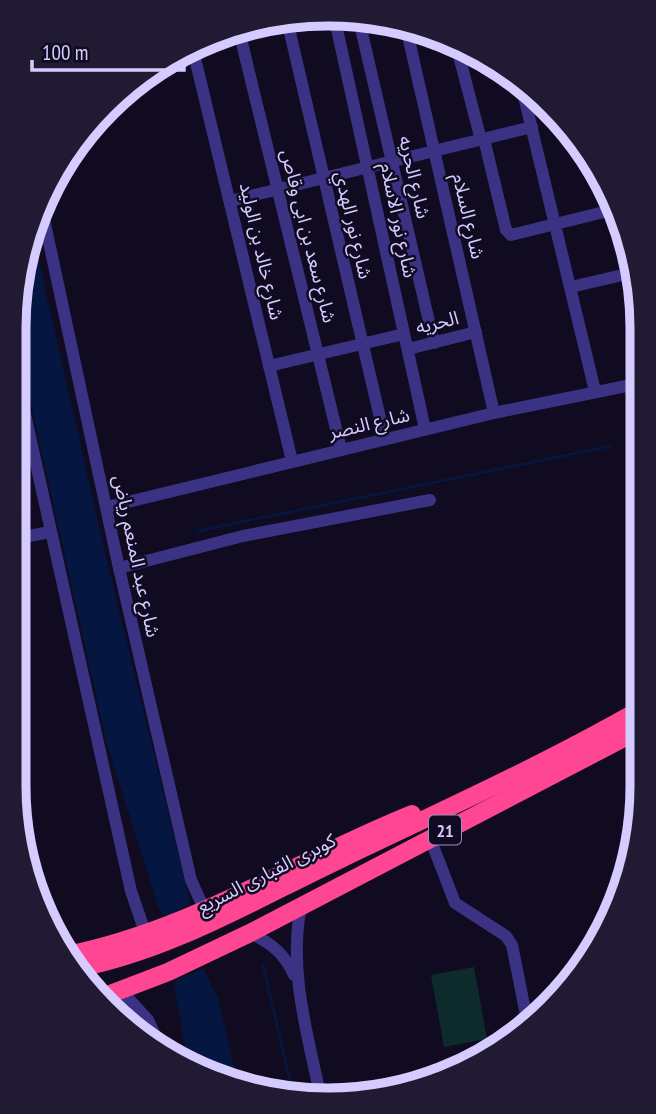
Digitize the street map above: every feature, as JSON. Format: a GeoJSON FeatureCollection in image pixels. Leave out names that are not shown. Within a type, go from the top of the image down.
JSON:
{"type":"FeatureCollection","features":[{"type":"Feature","properties":{"kind":"highway","name":"21"},"geometry":{"type":"LineString","coordinates":[[471,799],[630,715]]}},
{"type":"Feature","properties":{"kind":"highway","name":"21"},"geometry":{"type":"LineString","coordinates":[[250,933],[630,735]]}},
{"type":"Feature","properties":{"kind":"highway","name":"كوبرى القبارى السريع"},"geometry":{"type":"LineString","coordinates":[[85,965],[225,918],[340,859],[471,799]]}},
{"type":"Feature","properties":{"kind":"highway"},"geometry":{"type":"LineString","coordinates":[[77,954],[147,943],[353,837],[433,805],[471,799]]}},
{"type":"Feature","properties":{"kind":"highway"},"geometry":{"type":"LineString","coordinates":[[110,994],[168,972],[250,933]]}},
{"type":"Feature","properties":{"kind":"highway"},"geometry":{"type":"LineString","coordinates":[[118,1002],[168,972]]}},
{"type":"Feature","properties":{"kind":"street","name":"شارع نور الاسلام"},"geometry":{"type":"LineString","coordinates":[[336,26],[425,429]]}},
{"type":"Feature","properties":{"kind":"street","name":"شارع الحريه"},"geometry":{"type":"LineString","coordinates":[[361,28],[434,342]]}},
{"type":"Feature","properties":{"kind":"street","name":"شارع نور الهدي"},"geometry":{"type":"LineString","coordinates":[[289,29],[384,439]]}},
{"type":"Feature","properties":{"kind":"street","name":"شارع السلام"},"geometry":{"type":"LineString","coordinates":[[408,38],[494,413]]}},
{"type":"Feature","properties":{"kind":"street","name":"شارع سعد بن ابى وقاص"},"geometry":{"type":"LineString","coordinates":[[241,39],[341,449]]}},
{"type":"Feature","properties":{"kind":"street"},"geometry":{"type":"LineString","coordinates":[[459,56],[506,230],[511,235],[517,235],[607,212]]}},
{"type":"Feature","properties":{"kind":"street","name":"شارع خالد بن الوليد"},"geometry":{"type":"LineString","coordinates":[[195,57],[292,461]]}},
{"type":"Feature","properties":{"kind":"street"},"geometry":{"type":"LineString","coordinates":[[525,99],[595,391]]}},
{"type":"Feature","properties":{"kind":"street"},"geometry":{"type":"LineString","coordinates":[[230,201],[532,127]]}},
{"type":"Feature","properties":{"kind":"street","name":"شارع عبد المنعم رياض"},"geometry":{"type":"LineString","coordinates":[[45,223],[119,568],[191,880],[205,911]]}},
{"type":"Feature","properties":{"kind":"street"},"geometry":{"type":"LineString","coordinates":[[571,287],[625,274]]}},
{"type":"Feature","properties":{"kind":"street","name":"الحريه"},"geometry":{"type":"LineString","coordinates":[[408,349],[476,332]]}},
{"type":"Feature","properties":{"kind":"street"},"geometry":{"type":"LineString","coordinates":[[270,366],[404,334]]}},
{"type":"Feature","properties":{"kind":"street","name":"شارع النصر"},"geometry":{"type":"LineString","coordinates":[[107,507],[425,429],[630,385]]}},
{"type":"Feature","properties":{"kind":"street"},"geometry":{"type":"LineString","coordinates":[[26,420],[131,891],[147,943]]}},
{"type":"Feature","properties":{"kind":"street"},"geometry":{"type":"LineString","coordinates":[[119,568],[243,536],[430,500]]}},
{"type":"Feature","properties":{"kind":"street"},"geometry":{"type":"LineString","coordinates":[[26,537],[50,532]]}},
{"type":"Feature","properties":{"kind":"street"},"geometry":{"type":"LineString","coordinates":[[430,838],[455,903],[506,936],[512,945],[526,1014]]}},
{"type":"Feature","properties":{"kind":"street"},"geometry":{"type":"LineString","coordinates":[[301,906],[297,927],[296,982],[319,1088]]}},
{"type":"Feature","properties":{"kind":"street"},"geometry":{"type":"LineString","coordinates":[[250,933],[271,943],[282,953],[296,982]]}},
{"type":"Feature","properties":{"kind":"street"},"geometry":{"type":"LineString","coordinates":[[127,997],[148,1020],[154,1032]]}},
{"type":"Feature","properties":{"kind":"green space"},"geometry":{"type":"Polygon","coordinates":[[[474,967],[487,1039],[444,1047],[431,975],[474,967]]]}},
{"type":"Feature","properties":{"kind":"water"},"geometry":{"type":"Polygon","coordinates":[[[37,252],[103,544],[190,903],[166,918],[159,909],[106,740],[26,382],[27,308],[37,252]]]}},
{"type":"Feature","properties":{"kind":"water"},"geometry":{"type":"Polygon","coordinates":[[[203,969],[218,998],[235,1073],[186,1052],[174,984],[176,980],[203,969]]]}},
{"type":"Feature","properties":{"kind":"waterway"},"geometry":{"type":"LineString","coordinates":[[198,531],[611,446]]}},
{"type":"Feature","properties":{"kind":"waterway"},"geometry":{"type":"LineString","coordinates":[[263,965],[291,1085]]}}]}
